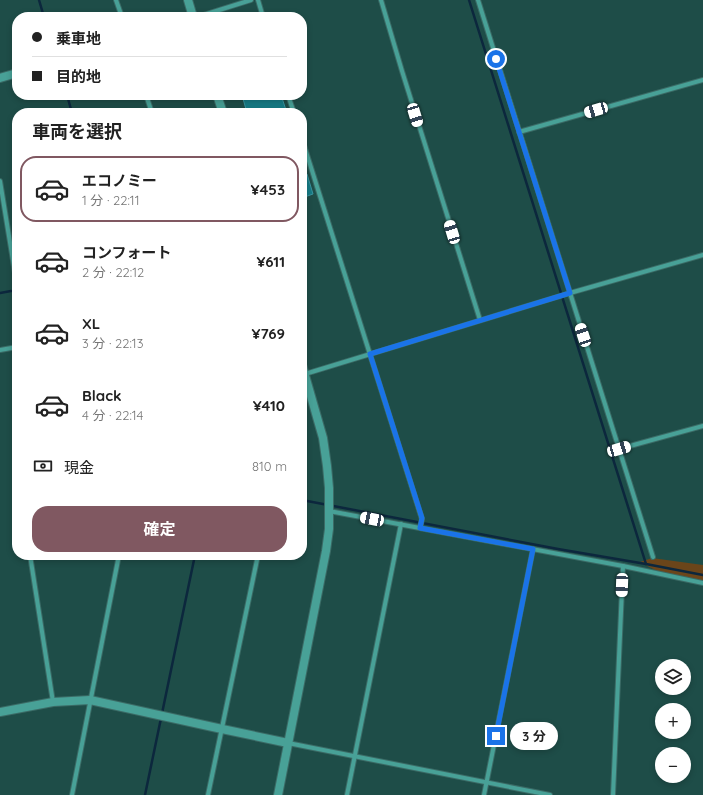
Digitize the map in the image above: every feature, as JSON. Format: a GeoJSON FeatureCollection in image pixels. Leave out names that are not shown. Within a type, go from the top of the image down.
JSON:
{"type":"FeatureCollection","features":[{"type":"Feature","properties":{"kind":"street"},"geometry":{"type":"LineString","coordinates":[[116,0],[120,12]]}},
{"type":"Feature","properties":{"kind":"street"},"geometry":{"type":"LineString","coordinates":[[188,0],[192,12]]}},
{"type":"Feature","properties":{"kind":"street"},"geometry":{"type":"LineString","coordinates":[[213,12],[251,0]]}},
{"type":"Feature","properties":{"kind":"street"},"geometry":{"type":"LineString","coordinates":[[258,0],[262,12]]}},
{"type":"Feature","properties":{"kind":"street"},"geometry":{"type":"LineString","coordinates":[[381,0],[480,320]]}},
{"type":"Feature","properties":{"kind":"street"},"geometry":{"type":"LineString","coordinates":[[478,0],[653,557]]}},
{"type":"Feature","properties":{"kind":"street"},"geometry":{"type":"LineString","coordinates":[[0,78],[12,74]]}},
{"type":"Feature","properties":{"kind":"street"},"geometry":{"type":"LineString","coordinates":[[519,132],[703,80]]}},
{"type":"Feature","properties":{"kind":"street"},"geometry":{"type":"LineString","coordinates":[[307,155],[422,518],[420,528]]}},
{"type":"Feature","properties":{"kind":"street"},"geometry":{"type":"LineString","coordinates":[[0,181],[12,254]]}},
{"type":"Feature","properties":{"kind":"street"},"geometry":{"type":"LineString","coordinates":[[307,373],[570,293],[703,255]]}},
{"type":"Feature","properties":{"kind":"street"},"geometry":{"type":"LineString","coordinates":[[0,350],[12,348]]}},
{"type":"Feature","properties":{"kind":"street"},"geometry":{"type":"LineString","coordinates":[[278,795],[329,530],[329,488],[327,466],[322,438],[307,382]]}},
{"type":"Feature","properties":{"kind":"street"},"geometry":{"type":"LineString","coordinates":[[619,449],[703,426]]}},
{"type":"Feature","properties":{"kind":"street"},"geometry":{"type":"LineString","coordinates":[[329,510],[623,566],[703,583]]}},
{"type":"Feature","properties":{"kind":"street"},"geometry":{"type":"LineString","coordinates":[[347,795],[401,524]]}},
{"type":"Feature","properties":{"kind":"street"},"geometry":{"type":"LineString","coordinates":[[484,795],[533,549]]}},
{"type":"Feature","properties":{"kind":"street"},"geometry":{"type":"LineString","coordinates":[[31,560],[53,702]]}},
{"type":"Feature","properties":{"kind":"street"},"geometry":{"type":"LineString","coordinates":[[72,795],[118,560]]}},
{"type":"Feature","properties":{"kind":"street"},"geometry":{"type":"LineString","coordinates":[[208,795],[257,560]]}},
{"type":"Feature","properties":{"kind":"street"},"geometry":{"type":"LineString","coordinates":[[613,795],[623,566]]}},
{"type":"Feature","properties":{"kind":"street"},"geometry":{"type":"LineString","coordinates":[[0,712],[53,702],[90,700],[222,729],[550,795]]}},
{"type":"Feature","properties":{"kind":"shaded area"},"geometry":{"type":"Polygon","coordinates":[[[652,558],[703,565],[703,582],[657,571],[640,562],[652,558]]]}},
{"type":"Feature","properties":{"kind":"building"},"geometry":{"type":"Polygon","coordinates":[[[243,100],[283,100],[285,108],[246,108],[243,100]]]}},
{"type":"Feature","properties":{"kind":"building"},"geometry":{"type":"Polygon","coordinates":[[[307,174],[313,194],[307,196],[307,174]]]}},
{"type":"Feature","properties":{"kind":"waterway"},"geometry":{"type":"LineString","coordinates":[[39,0],[43,12]]}},
{"type":"Feature","properties":{"kind":"waterway"},"geometry":{"type":"LineString","coordinates":[[469,0],[646,564]]}},
{"type":"Feature","properties":{"kind":"waterway"},"geometry":{"type":"LineString","coordinates":[[68,100],[71,108]]}},
{"type":"Feature","properties":{"kind":"waterway"},"geometry":{"type":"LineString","coordinates":[[0,293],[11,291]]}},
{"type":"Feature","properties":{"kind":"waterway"},"geometry":{"type":"LineString","coordinates":[[307,501],[703,575]]}},
{"type":"Feature","properties":{"kind":"waterway"},"geometry":{"type":"LineString","coordinates":[[145,795],[194,560]]}},
{"type":"Feature","properties":{"kind":"route"},"geometry":{"type":"LineString","coordinates":[[496,59],[570,293],[370,354],[422,518],[420,528],[533,549],[496,736]]}}]}
